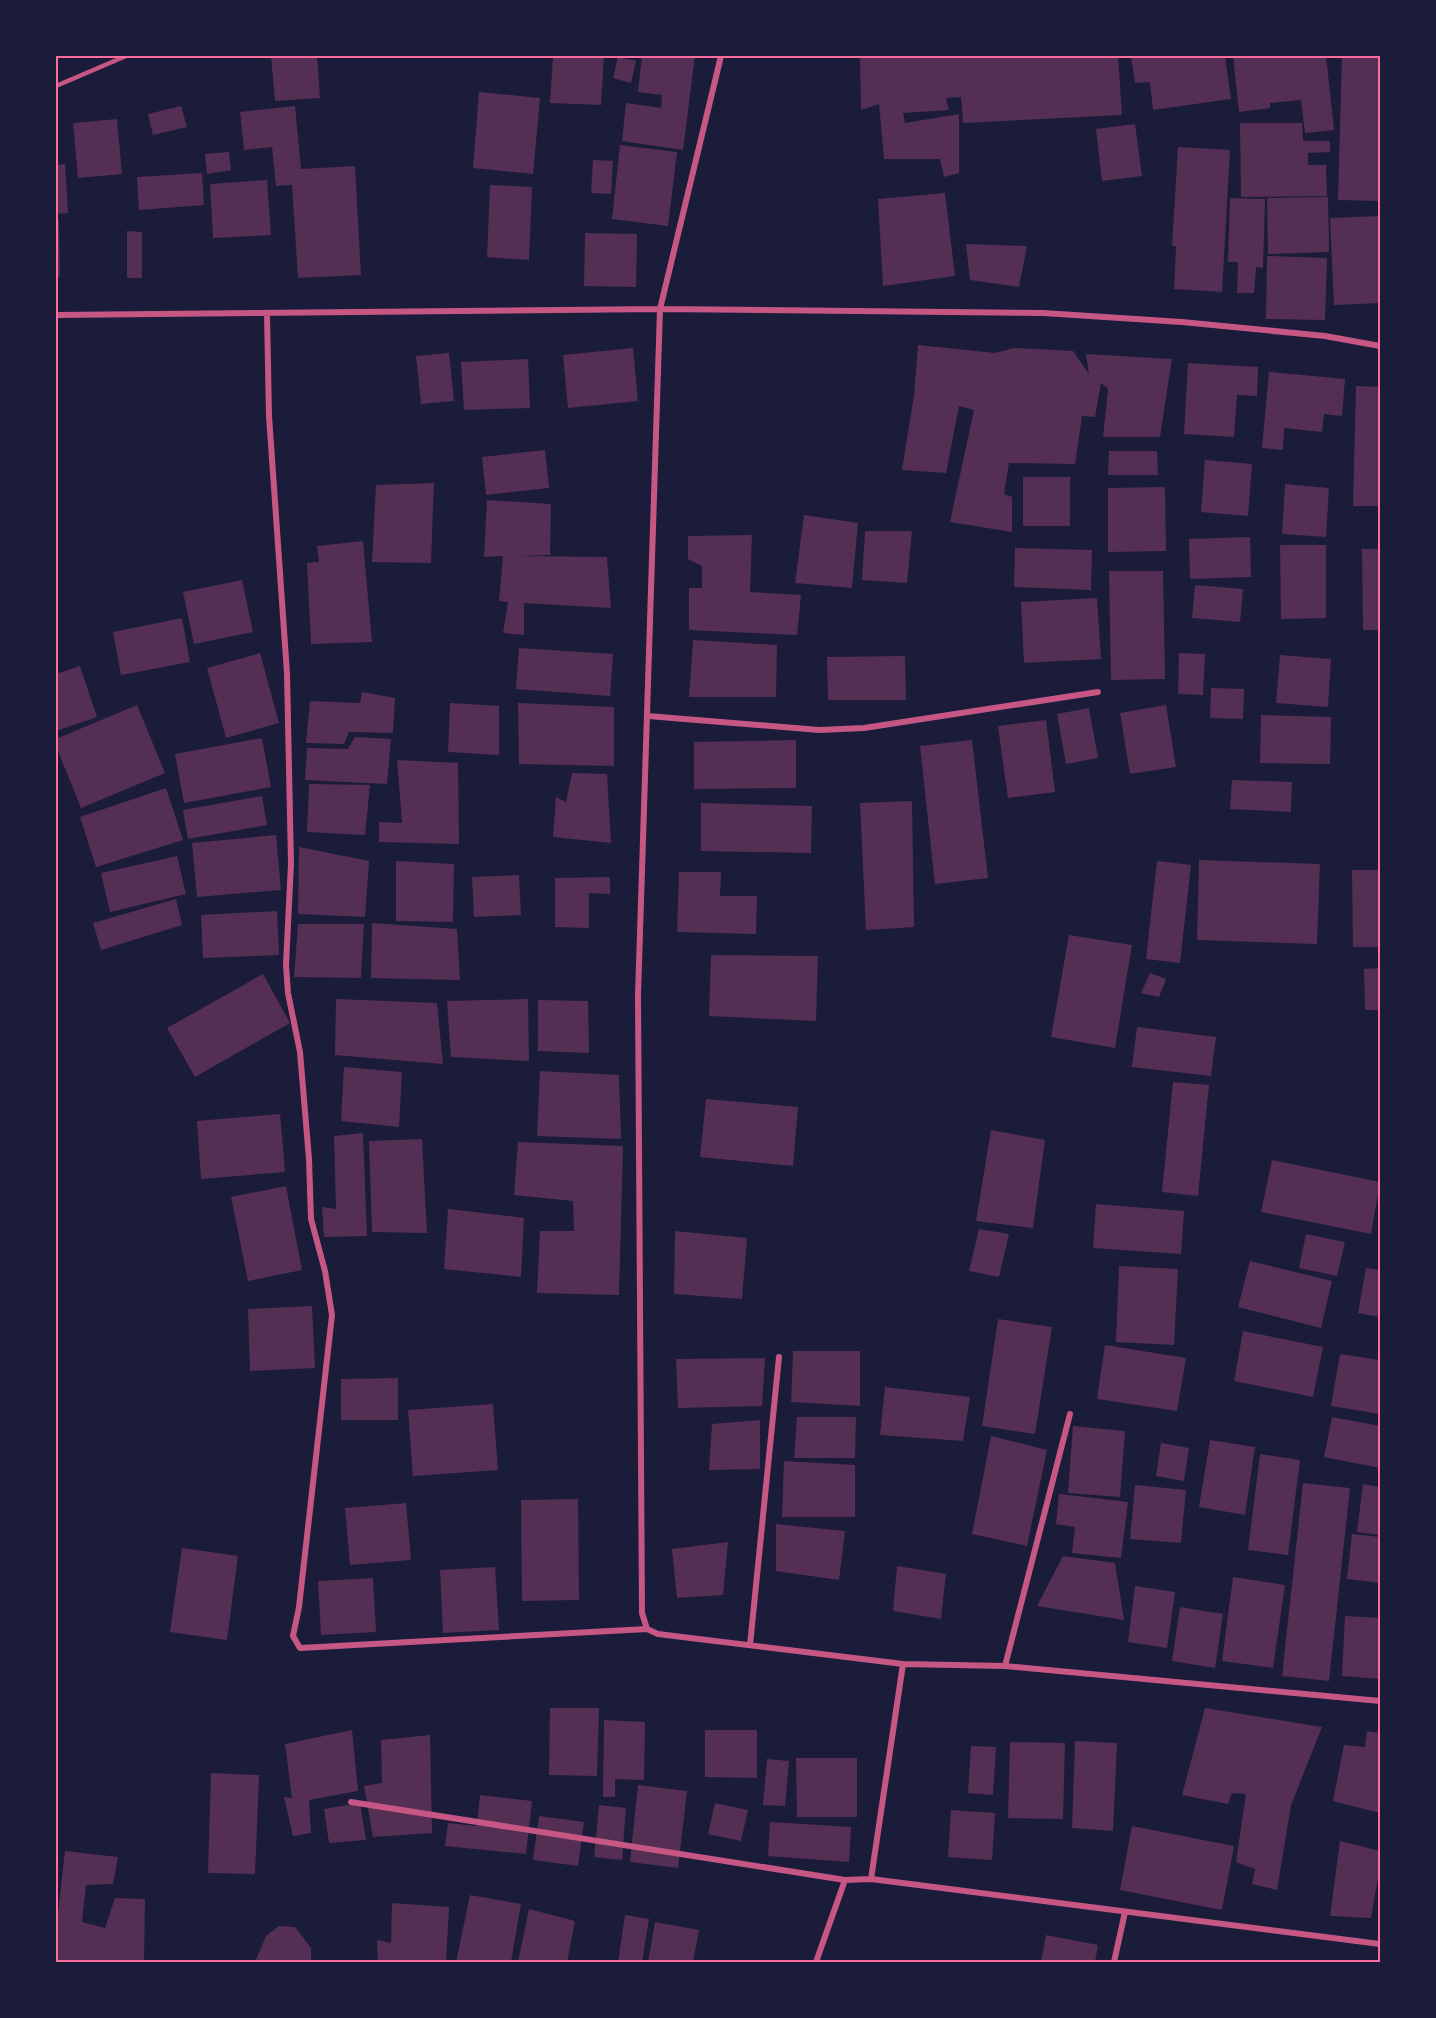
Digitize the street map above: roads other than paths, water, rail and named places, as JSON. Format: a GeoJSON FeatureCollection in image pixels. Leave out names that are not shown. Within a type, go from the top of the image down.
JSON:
{"type":"FeatureCollection","features":[{"type":"Feature","properties":{"kind":"street"},"geometry":{"type":"LineString","coordinates":[[647,1629],[642,1613],[638,995],[660,309],[721,56]]}},
{"type":"Feature","properties":{"kind":"street"},"geometry":{"type":"LineString","coordinates":[[56,315],[660,309],[1043,314],[1182,322],[1301,334],[1380,346]]}},
{"type":"Feature","properties":{"kind":"street"},"geometry":{"type":"LineString","coordinates":[[267,313],[269,416],[286,673],[291,864],[286,965],[288,993],[300,1052],[309,1159],[311,1219],[325,1271],[332,1315],[299,1607],[293,1636],[300,1648],[647,1629],[658,1634],[903,1664],[1005,1665],[1380,1701]]}},
{"type":"Feature","properties":{"kind":"street"},"geometry":{"type":"LineString","coordinates":[[648,716],[819,730],[864,728],[1098,692]]}},
{"type":"Feature","properties":{"kind":"street"},"geometry":{"type":"LineString","coordinates":[[750,1645],[779,1357]]}},
{"type":"Feature","properties":{"kind":"street"},"geometry":{"type":"LineString","coordinates":[[1005,1665],[1070,1414]]}},
{"type":"Feature","properties":{"kind":"street"},"geometry":{"type":"LineString","coordinates":[[872,1879],[903,1664]]}},
{"type":"Feature","properties":{"kind":"street"},"geometry":{"type":"LineString","coordinates":[[351,1802],[845,1880],[872,1879],[1380,1944]]}},
{"type":"Feature","properties":{"kind":"street"},"geometry":{"type":"LineString","coordinates":[[816,1962],[845,1880]]}},
{"type":"Feature","properties":{"kind":"street"},"geometry":{"type":"LineString","coordinates":[[1114,1962],[1125,1912]]}},
{"type":"Feature","properties":{"kind":"lane"},"geometry":{"type":"LineString","coordinates":[[56,86],[126,56]]}}]}
